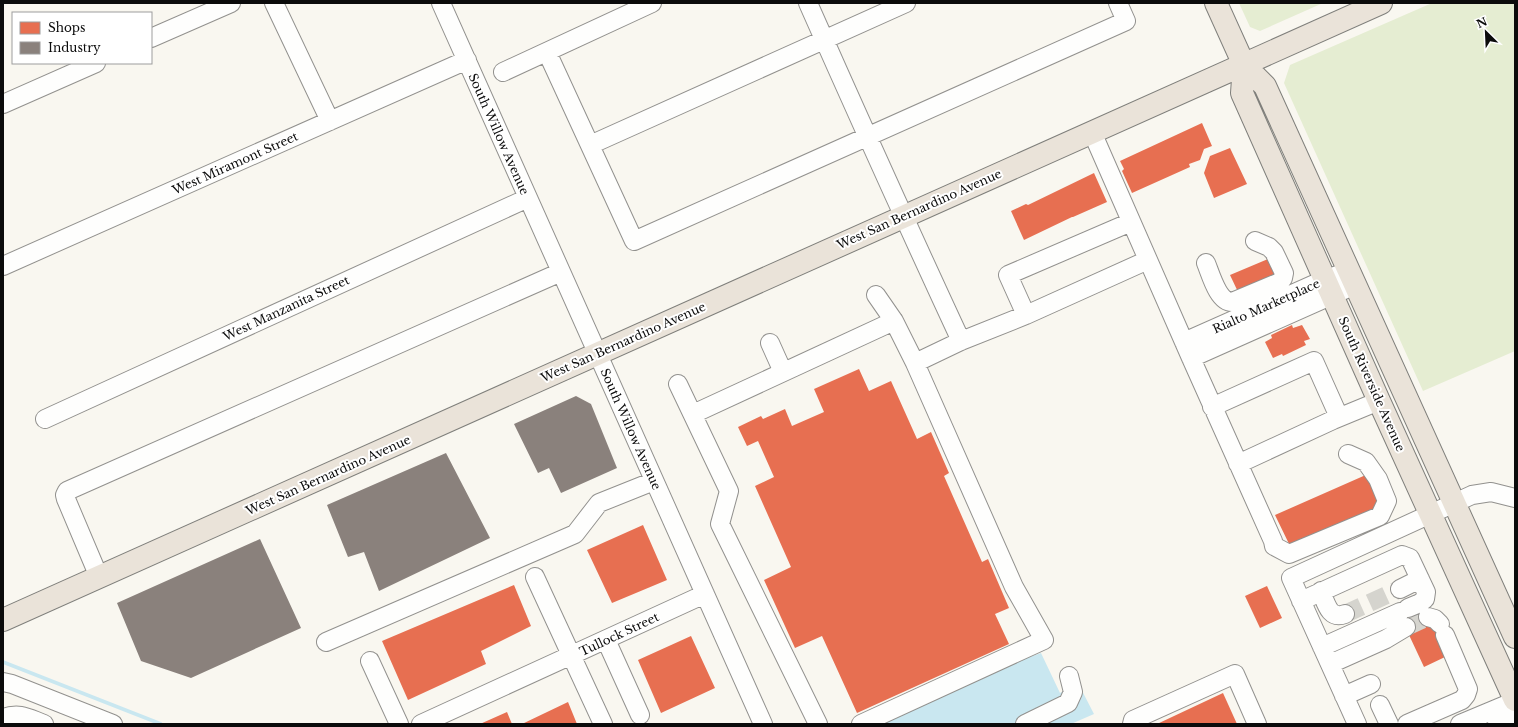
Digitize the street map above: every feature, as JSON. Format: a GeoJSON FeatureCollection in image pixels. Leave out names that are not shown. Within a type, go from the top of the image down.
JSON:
{"type":"FeatureCollection","features":[{"type":"Feature","properties":{"kind":"main road","name":"South Riverside Avenue"},"geometry":{"type":"LineString","coordinates":[[1216,3],[1244,65],[1265,86],[1515,637]]}},
{"type":"Feature","properties":{"kind":"main road","name":"West San Bernardino Avenue"},"geometry":{"type":"LineString","coordinates":[[3,620],[1381,3]]}},
{"type":"Feature","properties":{"kind":"main road","name":"South Riverside Avenue"},"geometry":{"type":"LineString","coordinates":[[1244,65],[1242,94],[1515,700]]}},
{"type":"Feature","properties":{"kind":"street"},"geometry":{"type":"LineString","coordinates":[[152,38],[231,3]]}},
{"type":"Feature","properties":{"kind":"street"},"geometry":{"type":"LineString","coordinates":[[274,3],[330,121]]}},
{"type":"Feature","properties":{"kind":"street","name":"South Willow Avenue"},"geometry":{"type":"LineString","coordinates":[[441,3],[762,723]]}},
{"type":"Feature","properties":{"kind":"street"},"geometry":{"type":"LineString","coordinates":[[503,72],[652,3]]}},
{"type":"Feature","properties":{"kind":"street"},"geometry":{"type":"LineString","coordinates":[[808,3],[867,138],[961,341]]}},
{"type":"Feature","properties":{"kind":"street"},"geometry":{"type":"LineString","coordinates":[[590,145],[906,3]]}},
{"type":"Feature","properties":{"kind":"street"},"geometry":{"type":"LineString","coordinates":[[547,52],[634,241],[1126,21],[1118,3]]}},
{"type":"Feature","properties":{"kind":"street","name":"West Miramont Street"},"geometry":{"type":"LineString","coordinates":[[3,266],[467,60]]}},
{"type":"Feature","properties":{"kind":"street"},"geometry":{"type":"LineString","coordinates":[[3,104],[94,64]]}},
{"type":"Feature","properties":{"kind":"street"},"geometry":{"type":"LineString","coordinates":[[1092,132],[1274,546],[1289,554],[1380,516],[1387,501],[1378,479],[1366,462],[1348,454]]}},
{"type":"Feature","properties":{"kind":"street","name":"West Manzanita Street"},"geometry":{"type":"LineString","coordinates":[[45,419],[528,198]]}},
{"type":"Feature","properties":{"kind":"street"},"geometry":{"type":"LineString","coordinates":[[1026,315],[1008,275],[1131,222]]}},
{"type":"Feature","properties":{"kind":"street"},"geometry":{"type":"LineString","coordinates":[[1206,263],[1220,296],[1228,302],[1232,302],[1280,282],[1284,273],[1274,252],[1269,247],[1255,242]]}},
{"type":"Feature","properties":{"kind":"street"},"geometry":{"type":"LineString","coordinates":[[915,362],[961,341],[1026,315],[1148,260]]}},
{"type":"Feature","properties":{"kind":"street"},"geometry":{"type":"LineString","coordinates":[[99,577],[66,499],[65,495],[67,491],[561,272]]}},
{"type":"Feature","properties":{"kind":"street","name":"Rialto Marketplace"},"geometry":{"type":"LineString","coordinates":[[1187,350],[1352,278]]}},
{"type":"Feature","properties":{"kind":"street"},"geometry":{"type":"LineString","coordinates":[[861,724],[1044,640],[1014,587],[915,362],[894,321],[876,295]]}},
{"type":"Feature","properties":{"kind":"street"},"geometry":{"type":"LineString","coordinates":[[693,414],[894,321]]}},
{"type":"Feature","properties":{"kind":"street"},"geometry":{"type":"LineString","coordinates":[[770,342],[784,372]]}},
{"type":"Feature","properties":{"kind":"street"},"geometry":{"type":"LineString","coordinates":[[1212,407],[1314,361],[1339,417]]}},
{"type":"Feature","properties":{"kind":"street"},"geometry":{"type":"LineString","coordinates":[[678,384],[729,491],[720,524],[818,724]]}},
{"type":"Feature","properties":{"kind":"street"},"geometry":{"type":"LineString","coordinates":[[1238,464],[1339,417],[1379,401]]}},
{"type":"Feature","properties":{"kind":"street"},"geometry":{"type":"LineString","coordinates":[[326,642],[575,534],[599,503],[654,481]]}},
{"type":"Feature","properties":{"kind":"street"},"geometry":{"type":"LineString","coordinates":[[1357,724],[1291,578],[1472,495],[1498,493],[1515,498]]}},
{"type":"Feature","properties":{"kind":"street"},"geometry":{"type":"LineString","coordinates":[[1301,601],[1402,555],[1410,558],[1426,592],[1425,599],[1405,616],[1386,639],[1330,664]]}},
{"type":"Feature","properties":{"kind":"street"},"geometry":{"type":"LineString","coordinates":[[535,577],[602,724]]}},
{"type":"Feature","properties":{"kind":"street"},"geometry":{"type":"LineString","coordinates":[[1400,589],[1420,580]]}},
{"type":"Feature","properties":{"kind":"street"},"geometry":{"type":"LineString","coordinates":[[1321,592],[1330,612],[1334,615],[1340,616],[1345,614]]}},
{"type":"Feature","properties":{"kind":"street","name":"Tullock Street"},"geometry":{"type":"LineString","coordinates":[[421,724],[705,594]]}},
{"type":"Feature","properties":{"kind":"street"},"geometry":{"type":"LineString","coordinates":[[1322,647],[1405,616]]}},
{"type":"Feature","properties":{"kind":"street"},"geometry":{"type":"LineString","coordinates":[[1407,724],[1462,700],[1468,689],[1437,625]]}},
{"type":"Feature","properties":{"kind":"street"},"geometry":{"type":"LineString","coordinates":[[606,640],[640,715]]}},
{"type":"Feature","properties":{"kind":"street"},"geometry":{"type":"LineString","coordinates":[[370,661],[399,724]]}},
{"type":"Feature","properties":{"kind":"street"},"geometry":{"type":"LineString","coordinates":[[1132,724],[1133,720],[1235,674],[1257,724]]}},
{"type":"Feature","properties":{"kind":"street"},"geometry":{"type":"LineString","coordinates":[[1025,724],[1068,703],[1073,692],[1069,676]]}},
{"type":"Feature","properties":{"kind":"street"},"geometry":{"type":"LineString","coordinates":[[3,682],[12,684],[113,724]]}},
{"type":"Feature","properties":{"kind":"street"},"geometry":{"type":"LineString","coordinates":[[1344,696],[1371,684]]}},
{"type":"Feature","properties":{"kind":"street"},"geometry":{"type":"LineString","coordinates":[[1460,724],[1515,700]]}},
{"type":"Feature","properties":{"kind":"street"},"geometry":{"type":"LineString","coordinates":[[1380,705],[1389,724]]}},
{"type":"Feature","properties":{"kind":"street"},"geometry":{"type":"LineString","coordinates":[[3,718],[12,715],[23,716],[40,723]]}},
{"type":"Feature","properties":{"kind":"street"},"geometry":{"type":"LineString","coordinates":[[1497,724],[1515,716]]}},
{"type":"Feature","properties":{"kind":"green space"},"geometry":{"type":"Polygon","coordinates":[[[1239,3],[1323,3],[1260,31],[1250,27],[1239,3]]]}},
{"type":"Feature","properties":{"kind":"green space"},"geometry":{"type":"Polygon","coordinates":[[[1432,3],[1515,3],[1515,351],[1423,391],[1284,83],[1290,65],[1432,3]]]}},
{"type":"Feature","properties":{"kind":"water"},"geometry":{"type":"Polygon","coordinates":[[[1041,653],[1060,693],[1078,683],[1094,714],[1071,724],[877,724],[1024,659],[1041,653]]]}},
{"type":"Feature","properties":{"kind":"building: Shops"},"geometry":{"type":"Polygon","coordinates":[[[1202,123],[1212,146],[1204,149],[1200,160],[1189,164],[1190,167],[1132,193],[1122,171],[1124,169],[1120,161],[1202,123]]]}},
{"type":"Feature","properties":{"kind":"building: Shops"},"geometry":{"type":"Polygon","coordinates":[[[1230,148],[1247,184],[1214,198],[1204,173],[1210,156],[1230,148]]]}},
{"type":"Feature","properties":{"kind":"building: Shops"},"geometry":{"type":"Polygon","coordinates":[[[1094,173],[1107,202],[1024,240],[1011,211],[1026,204],[1028,205],[1094,173]]]}},
{"type":"Feature","properties":{"kind":"building: Shops"},"geometry":{"type":"Polygon","coordinates":[[[1268,259],[1277,277],[1239,294],[1230,275],[1268,259]]]}},
{"type":"Feature","properties":{"kind":"building: Shops"},"geometry":{"type":"Polygon","coordinates":[[[1292,325],[1293,328],[1302,325],[1310,339],[1304,341],[1306,345],[1283,356],[1282,354],[1273,358],[1265,342],[1272,338],[1271,335],[1292,325]]]}},
{"type":"Feature","properties":{"kind":"building: Shops"},"geometry":{"type":"Polygon","coordinates":[[[859,369],[869,391],[891,381],[917,439],[931,432],[949,473],[944,476],[982,562],[988,559],[1009,608],[995,614],[1009,644],[857,713],[822,636],[795,648],[764,580],[791,567],[755,486],[774,477],[758,441],[747,446],[738,427],[761,416],[763,419],[785,409],[792,426],[824,412],[814,389],[859,369]]]}},
{"type":"Feature","properties":{"kind":"building: Shops"},"geometry":{"type":"Polygon","coordinates":[[[1368,474],[1380,502],[1377,511],[1291,548],[1275,515],[1368,474]]]}},
{"type":"Feature","properties":{"kind":"building: Shops"},"geometry":{"type":"Polygon","coordinates":[[[643,525],[667,580],[612,603],[587,550],[643,525]]]}},
{"type":"Feature","properties":{"kind":"building: Shops"},"geometry":{"type":"Polygon","coordinates":[[[514,585],[531,626],[481,651],[486,664],[408,700],[382,641],[514,585]]]}},
{"type":"Feature","properties":{"kind":"building: Shops"},"geometry":{"type":"Polygon","coordinates":[[[1267,586],[1282,618],[1260,628],[1245,596],[1267,586]]]}},
{"type":"Feature","properties":{"kind":"building: Shops"},"geometry":{"type":"Polygon","coordinates":[[[1424,610],[1445,618],[1450,629],[1445,657],[1424,667],[1402,620],[1424,610]]]}},
{"type":"Feature","properties":{"kind":"building: Shops"},"geometry":{"type":"Polygon","coordinates":[[[691,636],[715,688],[661,713],[638,660],[691,636]]]}},
{"type":"Feature","properties":{"kind":"building: Shops"},"geometry":{"type":"Polygon","coordinates":[[[1223,693],[1237,724],[1157,724],[1223,693]]]}},
{"type":"Feature","properties":{"kind":"building: Shops"},"geometry":{"type":"Polygon","coordinates":[[[568,702],[577,724],[522,724],[568,702]]]}},
{"type":"Feature","properties":{"kind":"building: Shops"},"geometry":{"type":"Polygon","coordinates":[[[507,712],[512,724],[480,724],[507,712]]]}},
{"type":"Feature","properties":{"kind":"building: Industry"},"geometry":{"type":"Polygon","coordinates":[[[576,396],[591,404],[617,468],[561,493],[549,468],[538,473],[514,424],[576,396]]]}},
{"type":"Feature","properties":{"kind":"building: Industry"},"geometry":{"type":"Polygon","coordinates":[[[446,453],[490,538],[379,591],[364,552],[348,557],[327,505],[446,453]]]}},
{"type":"Feature","properties":{"kind":"building: Industry"},"geometry":{"type":"Polygon","coordinates":[[[260,539],[301,628],[191,678],[141,661],[117,603],[260,539]]]}},
{"type":"Feature","properties":{"kind":"waterway"},"geometry":{"type":"LineString","coordinates":[[3,662],[161,724]]}},
{"type":"Feature","properties":{"kind":"tunnel"},"geometry":{"type":"LineString","coordinates":[[1345,614],[1400,589]]}},
{"type":"Feature","properties":{"kind":"tunnel"},"geometry":{"type":"LineString","coordinates":[[1406,627],[1428,617]]}}]}
